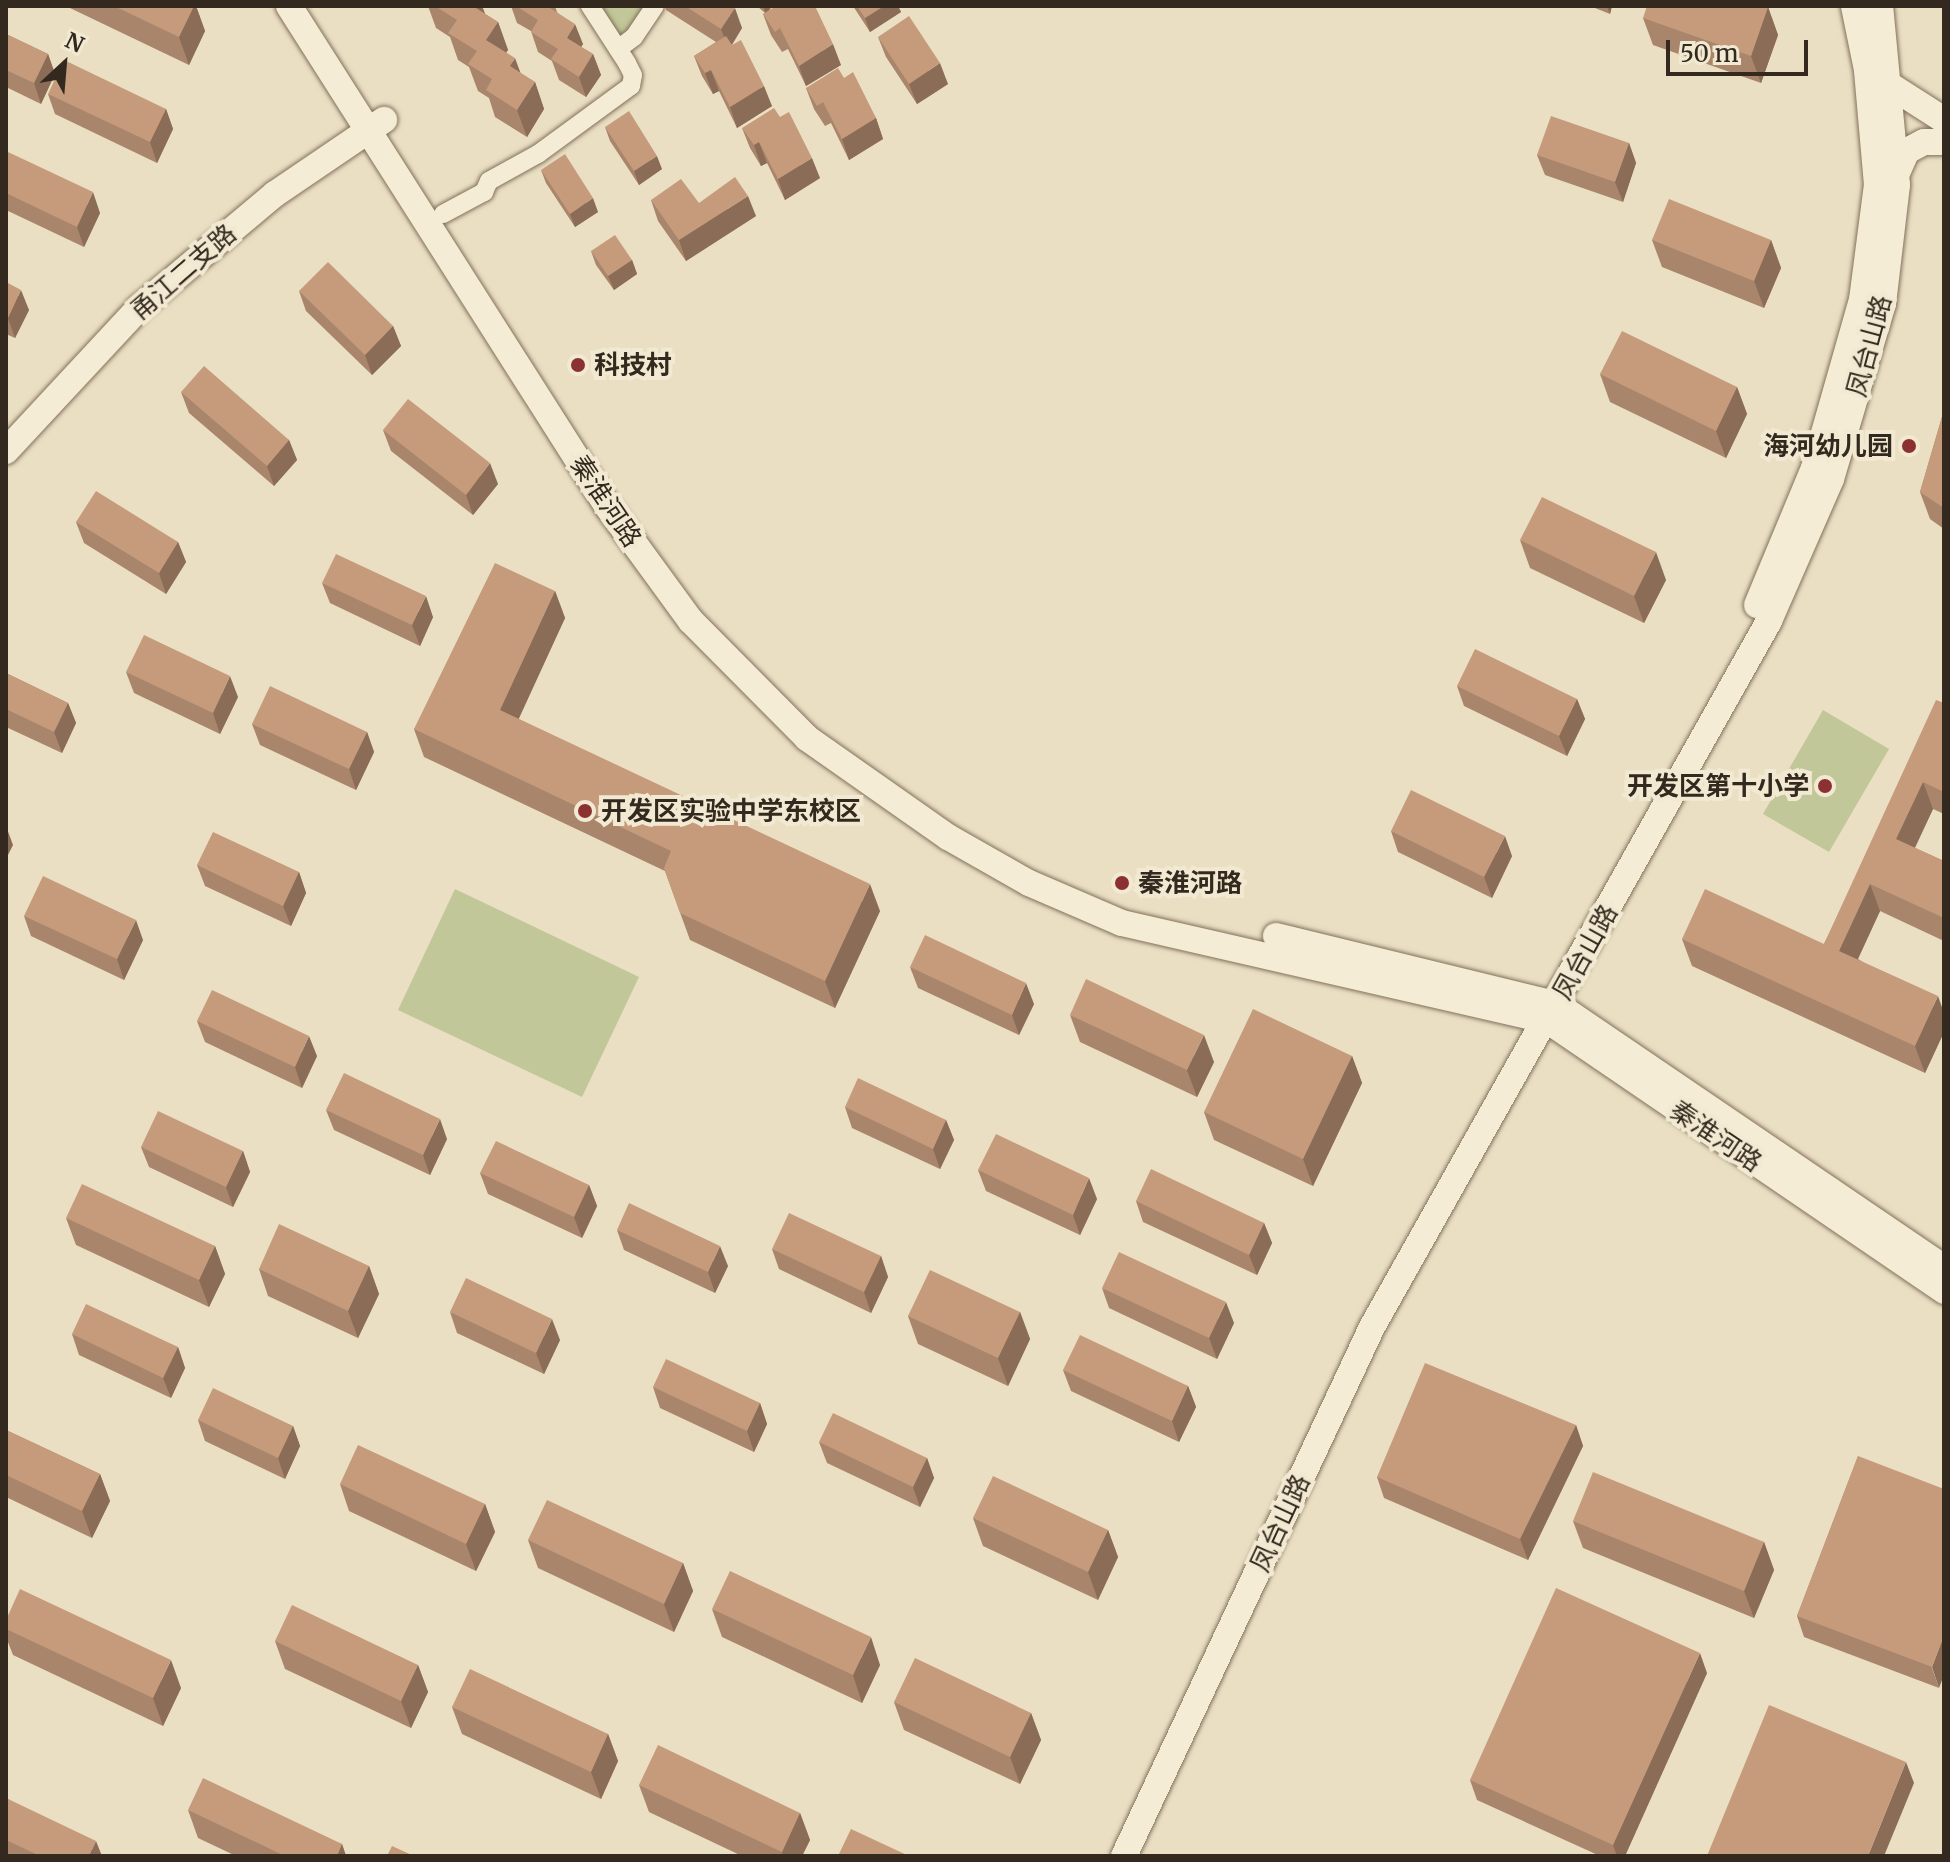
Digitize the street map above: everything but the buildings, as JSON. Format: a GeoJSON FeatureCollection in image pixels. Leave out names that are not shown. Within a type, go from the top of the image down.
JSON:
{"type":"FeatureCollection","features":[{"type":"Feature","properties":{"kind":"street","name":"秦淮河路"},"geometry":{"type":"LineString","coordinates":[[289,6],[443,214],[631,512],[705,612],[817,726],[954,822],[1033,866],[1122,904],[1543,1009],[1944,1268]]}},
{"type":"Feature","properties":{"kind":"street","name":"秦淮河路"},"geometry":{"type":"LineString","coordinates":[[309,6],[607,506],[691,621],[807,738],[948,837],[1029,883],[1122,923],[1543,1009],[1944,1291]]}},
{"type":"Feature","properties":{"kind":"street"},"geometry":{"type":"LineString","coordinates":[[443,214],[625,94],[633,75],[590,6]]}},
{"type":"Feature","properties":{"kind":"street"},"geometry":{"type":"LineString","coordinates":[[618,49],[637,34],[655,6]]}},
{"type":"Feature","properties":{"kind":"street","name":"凤台山路"},"geometry":{"type":"LineString","coordinates":[[1106,1856],[1358,1319],[1769,621],[1831,479],[1883,304],[1897,173],[1878,77],[1854,6]]}},
{"type":"Feature","properties":{"kind":"street","name":"凤台山路"},"geometry":{"type":"LineString","coordinates":[[1124,1856],[1372,1327],[1754,613],[1814,468],[1862,300],[1877,185],[1880,6]]}},
{"type":"Feature","properties":{"kind":"street"},"geometry":{"type":"LineString","coordinates":[[1878,77],[1944,120]]}},
{"type":"Feature","properties":{"kind":"street","name":"甬江二支路"},"geometry":{"type":"LineString","coordinates":[[6,451],[150,298],[275,194],[377,124]]}},
{"type":"Feature","properties":{"kind":"street"},"geometry":{"type":"LineString","coordinates":[[1897,173],[1907,151],[1924,142],[1944,142]]}},
{"type":"Feature","properties":{"kind":"green space"},"geometry":{"type":"Polygon","coordinates":[[[596,6],[648,6],[621,37],[596,6]]]}},
{"type":"Feature","properties":{"kind":"green space"},"geometry":{"type":"Polygon","coordinates":[[[1823,710],[1889,749],[1829,852],[1763,814],[1823,710]]]}},
{"type":"Feature","properties":{"kind":"green space"},"geometry":{"type":"Polygon","coordinates":[[[455,889],[639,977],[582,1097],[398,1010],[455,889]]]}},
{"type":"Feature","properties":{"kind":"place","name":"科技村"},"geometry":{"type":"Point","coordinates":[578,365]}},
{"type":"Feature","properties":{"kind":"place","name":"海河幼儿园"},"geometry":{"type":"Point","coordinates":[1909,446]}},
{"type":"Feature","properties":{"kind":"place","name":"开发区第十小学"},"geometry":{"type":"Point","coordinates":[1825,786]}},
{"type":"Feature","properties":{"kind":"place","name":"开发区实验中学东校区"},"geometry":{"type":"Point","coordinates":[585,811]}},
{"type":"Feature","properties":{"kind":"place","name":"秦淮河路"},"geometry":{"type":"Point","coordinates":[1122,883]}}]}
